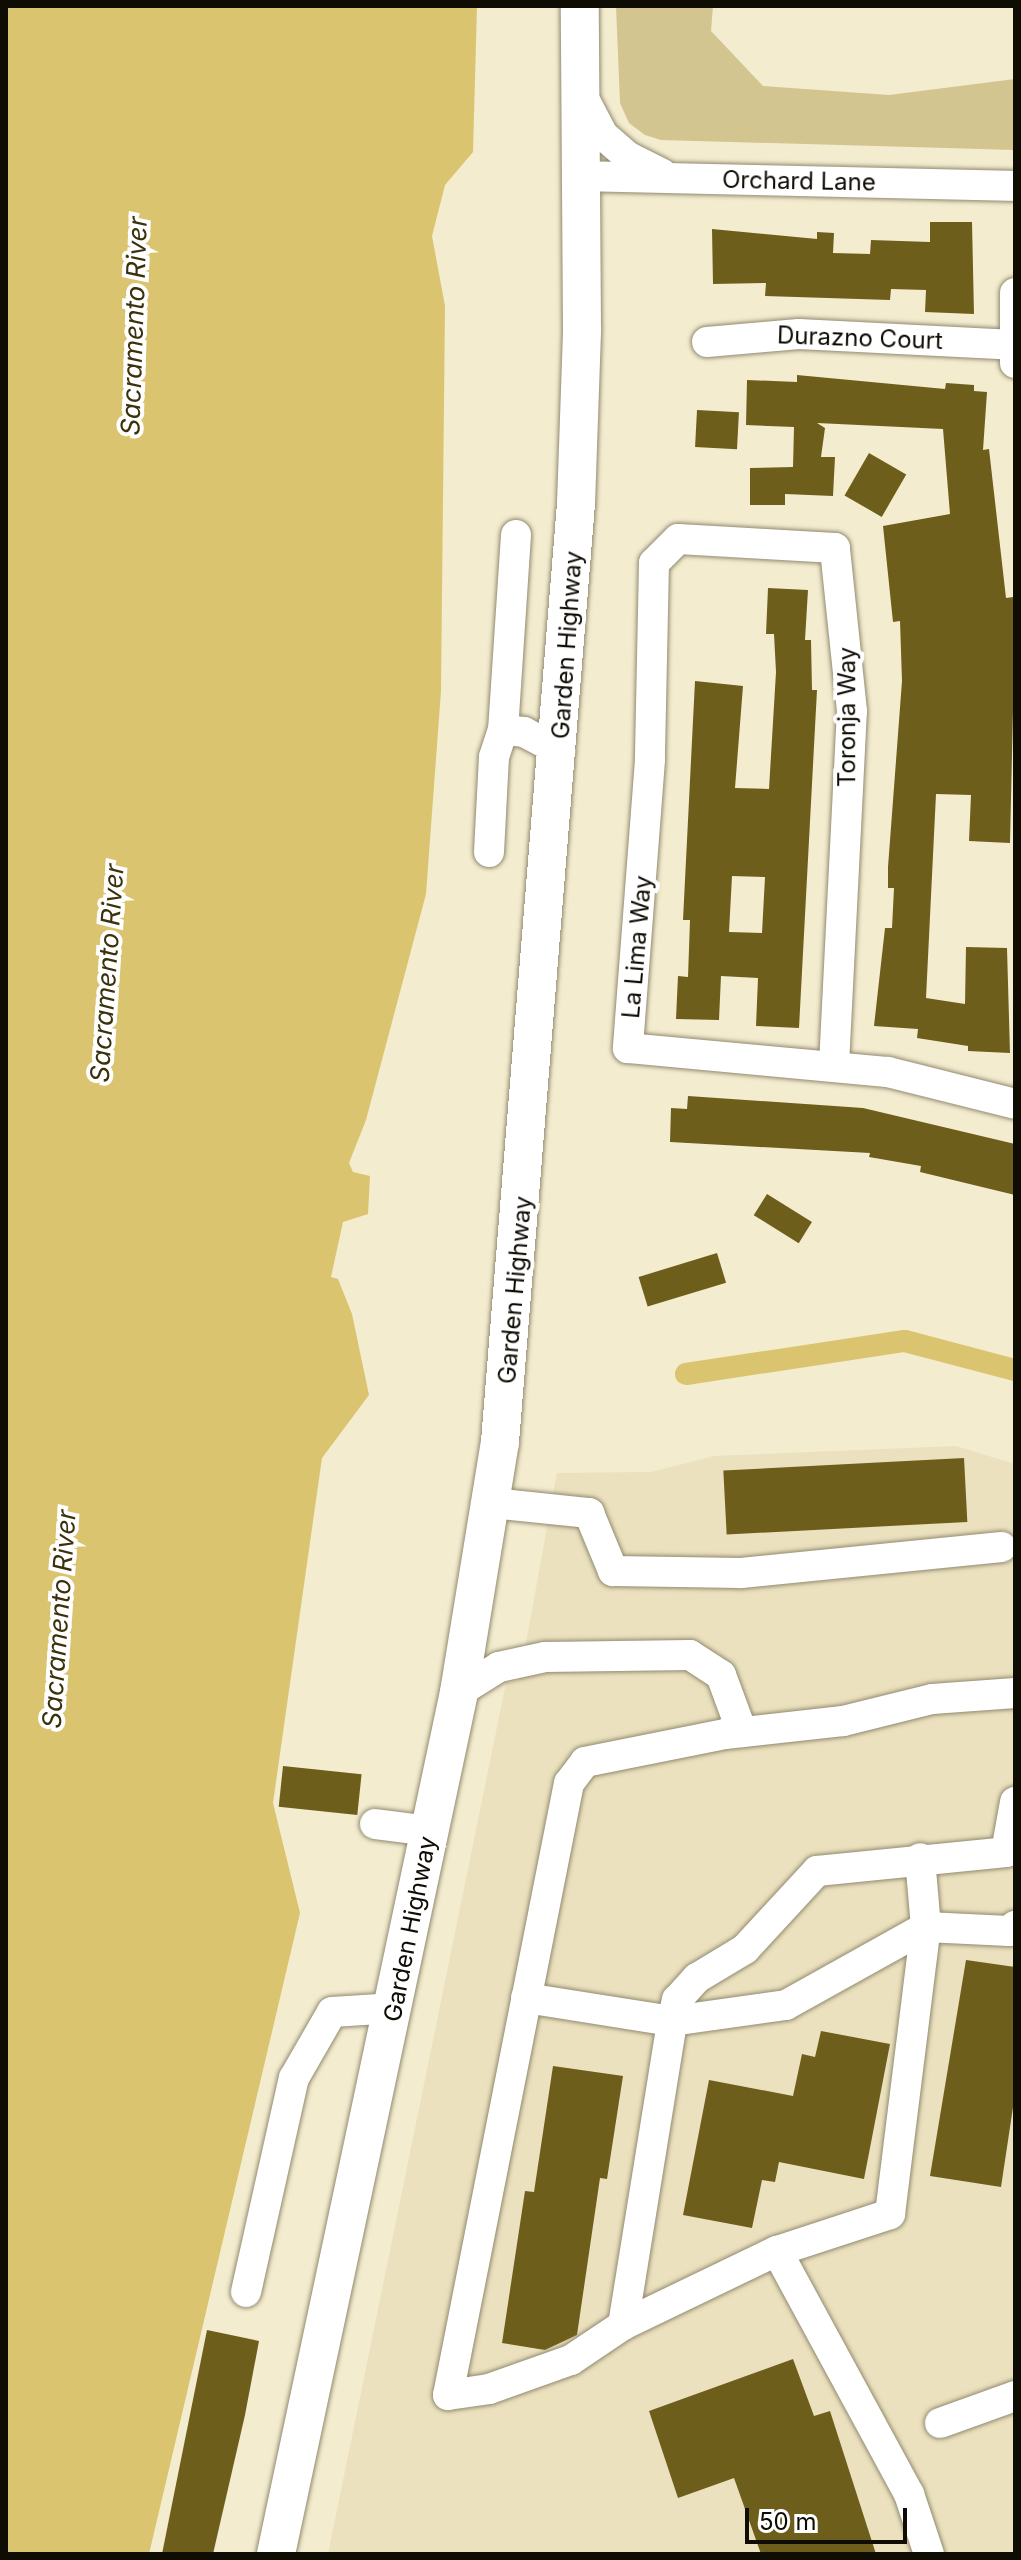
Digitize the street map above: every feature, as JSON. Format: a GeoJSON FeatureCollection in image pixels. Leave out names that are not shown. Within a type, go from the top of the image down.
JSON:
{"type":"FeatureCollection","features":[{"type":"Feature","properties":{"kind":"main road","name":"Garden Highway"},"geometry":{"type":"LineString","coordinates":[[276,2554],[395,2008],[459,1692],[492,1503],[509,1366],[560,751],[576,504],[582,176],[580,6]]}},
{"type":"Feature","properties":{"kind":"street"},"geometry":{"type":"LineString","coordinates":[[581,93],[608,140],[648,169],[675,179]]}},
{"type":"Feature","properties":{"kind":"street","name":"Orchard Lane"},"geometry":{"type":"LineString","coordinates":[[582,176],[1015,186]]}},
{"type":"Feature","properties":{"kind":"street"},"geometry":{"type":"LineString","coordinates":[[1015,293],[1015,365]]}},
{"type":"Feature","properties":{"kind":"street","name":"Durazno Court"},"geometry":{"type":"LineString","coordinates":[[707,342],[799,334],[1014,345]]}},
{"type":"Feature","properties":{"kind":"street"},"geometry":{"type":"LineString","coordinates":[[489,852],[494,757],[503,730],[516,535]]}},
{"type":"Feature","properties":{"kind":"street","name":"Toronja Way"},"geometry":{"type":"LineString","coordinates":[[661,552],[678,539],[835,548],[852,711],[834,1065]]}},
{"type":"Feature","properties":{"kind":"street","name":"La Lima Way"},"geometry":{"type":"LineString","coordinates":[[661,552],[654,563],[649,775],[628,1048],[888,1072],[1015,1104]]}},
{"type":"Feature","properties":{"kind":"street"},"geometry":{"type":"LineString","coordinates":[[503,730],[524,732],[560,751]]}},
{"type":"Feature","properties":{"kind":"street"},"geometry":{"type":"LineString","coordinates":[[492,1503],[589,1513],[613,1571],[741,1573],[1002,1547]]}},
{"type":"Feature","properties":{"kind":"street"},"geometry":{"type":"LineString","coordinates":[[459,1692],[499,1667],[545,1657],[690,1655],[721,1675],[742,1732]]}},
{"type":"Feature","properties":{"kind":"street"},"geometry":{"type":"LineString","coordinates":[[920,1858],[926,1927],[890,2214],[777,2251],[623,2325],[571,2360],[489,2389],[448,2395],[569,1783],[585,1762],[742,1732],[843,1721],[932,1699],[1015,1693]]}},
{"type":"Feature","properties":{"kind":"street"},"geometry":{"type":"LineString","coordinates":[[623,2325],[677,2000],[697,1978],[745,1949],[817,1871],[920,1858],[1006,1852],[1015,1802]]}},
{"type":"Feature","properties":{"kind":"street"},"geometry":{"type":"LineString","coordinates":[[375,1824],[430,1831]]}},
{"type":"Feature","properties":{"kind":"street"},"geometry":{"type":"LineString","coordinates":[[526,1998],[672,2021],[786,2005],[926,1927],[1013,1934]]}},
{"type":"Feature","properties":{"kind":"street"},"geometry":{"type":"LineString","coordinates":[[246,2292],[294,2078],[332,2012],[395,2008]]}},
{"type":"Feature","properties":{"kind":"street"},"geometry":{"type":"LineString","coordinates":[[777,2251],[909,2494],[929,2554]]}},
{"type":"Feature","properties":{"kind":"street"},"geometry":{"type":"LineString","coordinates":[[940,2423],[1015,2396]]}},
{"type":"Feature","properties":{"kind":"shaded area"},"geometry":{"type":"Polygon","coordinates":[[[616,6],[713,6],[711,31],[763,86],[889,95],[1015,79],[1015,150],[661,140],[645,135],[629,123],[620,103],[616,6]]]}},
{"type":"Feature","properties":{"kind":"shaded area"},"geometry":{"type":"Polygon","coordinates":[[[956,1446],[1015,1464],[1015,2554],[328,2554],[506,1683],[519,1681],[557,1473],[651,1472],[714,1456],[956,1446]]]}},
{"type":"Feature","properties":{"kind":"water","name":"Sacramento River"},"geometry":{"type":"Polygon","coordinates":[[[6,6],[477,6],[473,152],[445,185],[432,236],[445,306],[441,691],[426,894],[366,1120],[349,1163],[353,1172],[370,1176],[368,1214],[343,1222],[331,1277],[338,1279],[352,1314],[369,1395],[322,1458],[273,1803],[300,1913],[149,2554],[6,2554],[6,6]]]}},
{"type":"Feature","properties":{"kind":"building"},"geometry":{"type":"Polygon","coordinates":[[[930,222],[972,222],[974,314],[925,312],[926,290],[891,289],[890,300],[765,296],[766,283],[713,284],[712,229],[817,239],[817,232],[834,233],[833,253],[870,254],[871,240],[930,242],[930,222]]]}},
{"type":"Feature","properties":{"kind":"building"},"geometry":{"type":"Polygon","coordinates":[[[797,375],[945,389],[946,383],[974,385],[974,391],[987,392],[983,450],[989,449],[1006,598],[1013,597],[1015,624],[1010,843],[969,841],[971,795],[936,794],[926,998],[965,1004],[966,947],[1007,948],[1010,1053],[968,1051],[968,1046],[917,1038],[918,1029],[874,1026],[885,928],[892,928],[894,888],[888,888],[888,867],[902,681],[900,621],[893,622],[883,526],[950,514],[943,429],[817,423],[825,428],[821,457],[835,457],[833,496],[785,494],[785,505],[750,505],[750,468],[793,467],[794,427],[746,425],[747,380],[797,382],[797,375]]]}},
{"type":"Feature","properties":{"kind":"building"},"geometry":{"type":"Polygon","coordinates":[[[697,410],[739,412],[737,449],[695,447],[697,410]]]}},
{"type":"Feature","properties":{"kind":"building"},"geometry":{"type":"Polygon","coordinates":[[[869,453],[906,474],[882,517],[844,495],[869,453]]]}},
{"type":"Feature","properties":{"kind":"building"},"geometry":{"type":"Polygon","coordinates":[[[768,588],[808,590],[805,640],[811,640],[812,690],[817,690],[799,1028],[756,1026],[758,978],[721,976],[719,1020],[676,1019],[678,976],[688,977],[690,920],[683,920],[695,681],[743,686],[735,788],[769,789],[776,672],[774,634],[766,634],[768,588]],[[732,876],[729,932],[762,933],[765,877],[732,876]]]}},
{"type":"Feature","properties":{"kind":"building"},"geometry":{"type":"Polygon","coordinates":[[[688,1096],[863,1108],[1015,1144],[1015,1195],[920,1172],[921,1166],[869,1157],[870,1153],[670,1142],[671,1108],[687,1109],[688,1096]]]}},
{"type":"Feature","properties":{"kind":"building"},"geometry":{"type":"Polygon","coordinates":[[[767,1194],[812,1222],[799,1243],[754,1215],[767,1194]]]}},
{"type":"Feature","properties":{"kind":"building"},"geometry":{"type":"Polygon","coordinates":[[[717,1253],[726,1283],[648,1307],[639,1277],[717,1253]]]}},
{"type":"Feature","properties":{"kind":"building"},"geometry":{"type":"Polygon","coordinates":[[[964,1458],[967,1522],[727,1535],[723,1471],[964,1458]]]}},
{"type":"Feature","properties":{"kind":"building"},"geometry":{"type":"Polygon","coordinates":[[[283,1766],[362,1774],[357,1815],[279,1807],[283,1766]]]}},
{"type":"Feature","properties":{"kind":"building"},"geometry":{"type":"Polygon","coordinates":[[[966,1960],[1015,1967],[1015,2094],[1001,2187],[930,2176],[966,1960]]]}},
{"type":"Feature","properties":{"kind":"building"},"geometry":{"type":"Polygon","coordinates":[[[821,2031],[890,2044],[864,2179],[779,2162],[775,2182],[762,2180],[752,2228],[683,2215],[709,2080],[793,2096],[802,2054],[815,2057],[821,2031]]]}},
{"type":"Feature","properties":{"kind":"building"},"geometry":{"type":"Polygon","coordinates":[[[553,2066],[623,2076],[607,2179],[600,2178],[577,2335],[545,2350],[502,2343],[525,2191],[534,2192],[553,2066]]]}},
{"type":"Feature","properties":{"kind":"building"},"geometry":{"type":"Polygon","coordinates":[[[207,2330],[259,2341],[245,2415],[213,2554],[162,2554],[207,2330]]]}},
{"type":"Feature","properties":{"kind":"building"},"geometry":{"type":"Polygon","coordinates":[[[793,2359],[814,2416],[830,2411],[876,2554],[761,2554],[734,2478],[678,2498],[649,2411],[793,2359]]]}},
{"type":"Feature","properties":{"kind":"waterway"},"geometry":{"type":"LineString","coordinates":[[686,1374],[905,1341],[1015,1370]]}}]}
